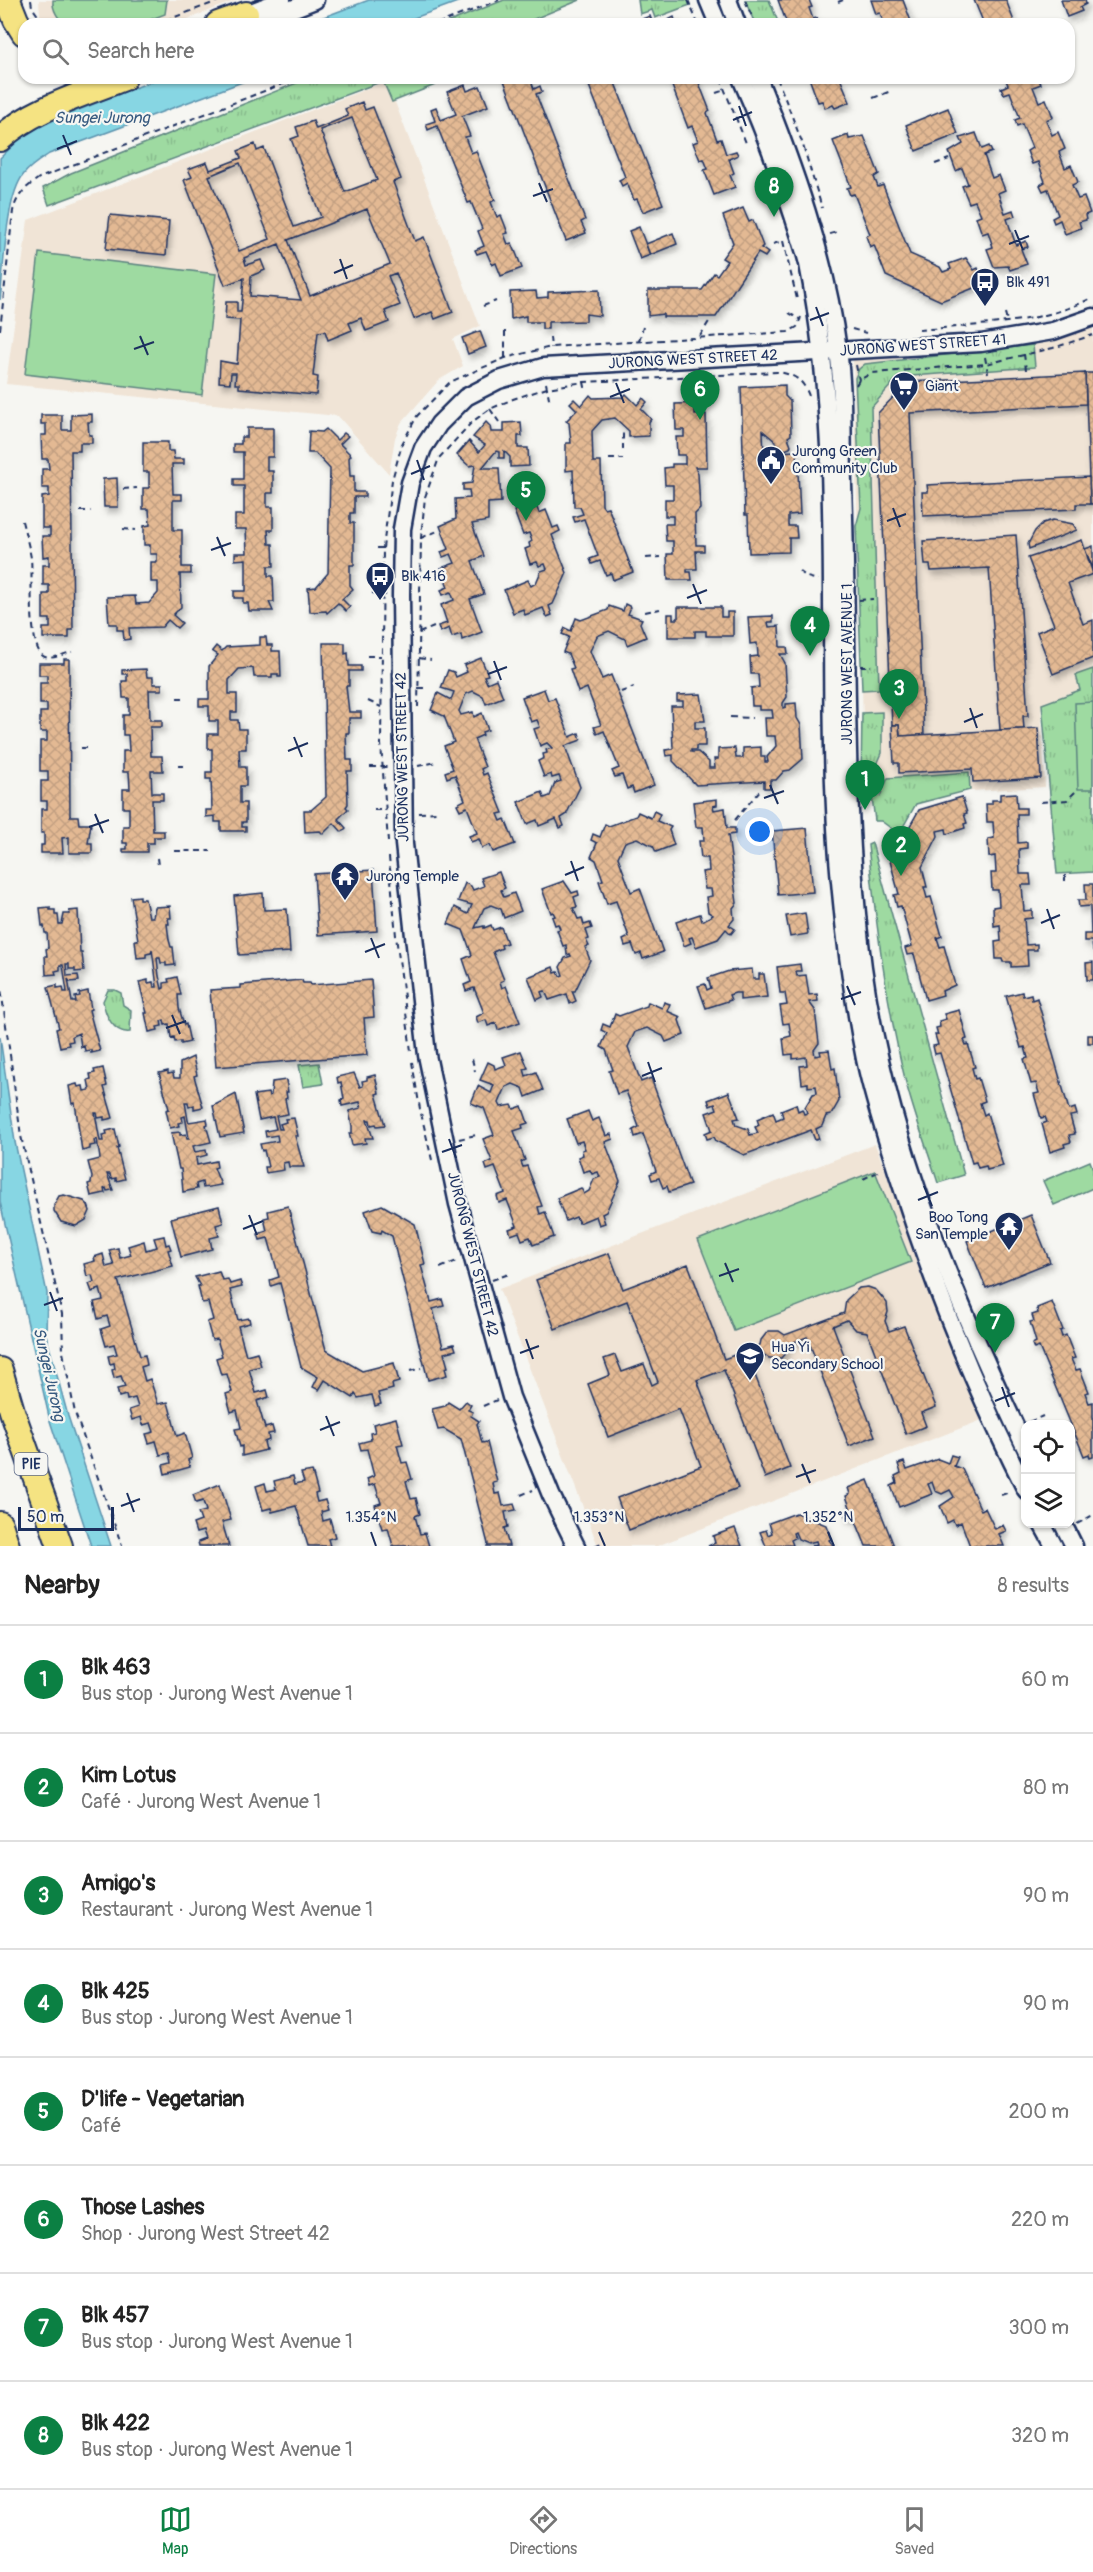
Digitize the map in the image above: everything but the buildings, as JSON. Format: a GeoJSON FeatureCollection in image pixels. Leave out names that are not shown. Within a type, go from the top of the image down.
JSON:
{"type":"FeatureCollection","features":[{"type":"Feature","properties":{"kind":"highway"},"geometry":{"type":"LineString","coordinates":[[8,0],[18,23]]}},
{"type":"Feature","properties":{"kind":"highway"},"geometry":{"type":"LineString","coordinates":[[0,139],[19,123],[110,84]]}},
{"type":"Feature","properties":{"kind":"highway","name":"PIE"},"geometry":{"type":"LineString","coordinates":[[0,1370],[12,1411],[60,1546]]}},
{"type":"Feature","properties":{"kind":"highway"},"geometry":{"type":"LineString","coordinates":[[0,1524],[7,1546]]}},
{"type":"Feature","properties":{"kind":"street"},"geometry":{"type":"LineString","coordinates":[[251,18],[282,0]]}},
{"type":"Feature","properties":{"kind":"street"},"geometry":{"type":"LineString","coordinates":[[252,18],[315,0]]}},
{"type":"Feature","properties":{"kind":"street"},"geometry":{"type":"LineString","coordinates":[[708,0],[716,18]]}},
{"type":"Feature","properties":{"kind":"street"},"geometry":{"type":"LineString","coordinates":[[728,0],[735,18]]}},
{"type":"Feature","properties":{"kind":"street","name":"JURONG WEST AVENUE 1"},"geometry":{"type":"LineString","coordinates":[[744,84],[773,153],[807,260],[830,352],[831,707],[835,820],[848,952],[863,1050],[878,1112],[927,1263],[982,1401],[1021,1480]]}},
{"type":"Feature","properties":{"kind":"street","name":"JURONG WEST AVENUE 1"},"geometry":{"type":"LineString","coordinates":[[761,84],[786,148],[824,274],[847,591],[847,746],[856,889],[863,965],[876,1048],[920,1202],[975,1340],[1021,1438]]}},
{"type":"Feature","properties":{"kind":"street","name":"JURONG WEST STREET 41"},"geometry":{"type":"LineString","coordinates":[[830,352],[981,343],[1023,345],[1053,331],[1093,317]]}},
{"type":"Feature","properties":{"kind":"street","name":"JURONG WEST STREET 42"},"geometry":{"type":"LineString","coordinates":[[576,1546],[551,1495],[511,1397],[458,1204],[427,1054],[404,844],[400,642],[402,529],[405,503],[423,448],[439,424],[466,397],[499,380],[552,366],[830,352]]}},
{"type":"Feature","properties":{"kind":"street"},"geometry":{"type":"LineString","coordinates":[[1044,1528],[1054,1546]]}},
{"type":"Feature","properties":{"kind":"street"},"geometry":{"type":"LineString","coordinates":[[1065,1528],[1074,1546]]}},
{"type":"Feature","properties":{"kind":"path"},"geometry":{"type":"LineString","coordinates":[[31,0],[32,7],[40,18]]}},
{"type":"Feature","properties":{"kind":"path"},"geometry":{"type":"LineString","coordinates":[[172,18],[221,0]]}},
{"type":"Feature","properties":{"kind":"path"},"geometry":{"type":"LineString","coordinates":[[452,18],[499,0]]}},
{"type":"Feature","properties":{"kind":"path"},"geometry":{"type":"LineString","coordinates":[[688,0],[696,18]]}},
{"type":"Feature","properties":{"kind":"path"},"geometry":{"type":"LineString","coordinates":[[745,0],[752,18]]}},
{"type":"Feature","properties":{"kind":"path"},"geometry":{"type":"LineString","coordinates":[[838,2],[843,0]]}},
{"type":"Feature","properties":{"kind":"path"},"geometry":{"type":"LineString","coordinates":[[0,330],[13,211],[16,198],[25,189],[39,178],[282,84]]}},
{"type":"Feature","properties":{"kind":"path"},"geometry":{"type":"LineString","coordinates":[[722,84],[746,144]]}},
{"type":"Feature","properties":{"kind":"path"},"geometry":{"type":"LineString","coordinates":[[716,93],[725,90]]}},
{"type":"Feature","properties":{"kind":"path"},"geometry":{"type":"LineString","coordinates":[[873,98],[891,91]]}},
{"type":"Feature","properties":{"kind":"path"},"geometry":{"type":"LineString","coordinates":[[935,164],[949,159]]}},
{"type":"Feature","properties":{"kind":"path"},"geometry":{"type":"LineString","coordinates":[[827,235],[837,232]]}},
{"type":"Feature","properties":{"kind":"path"},"geometry":{"type":"LineString","coordinates":[[773,244],[783,241],[798,303]]}},
{"type":"Feature","properties":{"kind":"path"},"geometry":{"type":"LineString","coordinates":[[916,331],[1048,314],[1079,305],[1093,297]]}},
{"type":"Feature","properties":{"kind":"path"},"geometry":{"type":"LineString","coordinates":[[483,306],[496,301]]}},
{"type":"Feature","properties":{"kind":"path"},"geometry":{"type":"LineString","coordinates":[[789,313],[801,320]]}},
{"type":"Feature","properties":{"kind":"path"},"geometry":{"type":"LineString","coordinates":[[388,843],[381,707],[383,548],[392,480],[402,444],[417,416],[450,382],[505,358],[551,347],[788,332],[797,327],[801,320],[801,313]]}},
{"type":"Feature","properties":{"kind":"path"},"geometry":{"type":"LineString","coordinates":[[700,336],[710,320]]}},
{"type":"Feature","properties":{"kind":"path"},"geometry":{"type":"LineString","coordinates":[[505,327],[505,358]]}},
{"type":"Feature","properties":{"kind":"path"},"geometry":{"type":"LineString","coordinates":[[639,341],[643,327]]}},
{"type":"Feature","properties":{"kind":"path"},"geometry":{"type":"LineString","coordinates":[[852,329],[862,333],[873,333]]}},
{"type":"Feature","properties":{"kind":"path"},"geometry":{"type":"LineString","coordinates":[[856,387],[859,380],[872,374],[960,367],[1005,360],[1023,345],[1053,348],[1093,334]]}},
{"type":"Feature","properties":{"kind":"path"},"geometry":{"type":"LineString","coordinates":[[1023,345],[1026,370]]}},
{"type":"Feature","properties":{"kind":"path"},"geometry":{"type":"LineString","coordinates":[[418,711],[421,538],[425,497],[439,458],[472,422],[490,410],[547,388],[584,382],[777,372],[799,378],[805,385]]}},
{"type":"Feature","properties":{"kind":"path"},"geometry":{"type":"LineString","coordinates":[[696,377],[697,402]]}},
{"type":"Feature","properties":{"kind":"path"},"geometry":{"type":"LineString","coordinates":[[548,393],[550,404]]}},
{"type":"Feature","properties":{"kind":"path"},"geometry":{"type":"LineString","coordinates":[[490,410],[499,422]]}},
{"type":"Feature","properties":{"kind":"path"},"geometry":{"type":"LineString","coordinates":[[623,429],[623,450]]}},
{"type":"Feature","properties":{"kind":"path"},"geometry":{"type":"LineString","coordinates":[[807,449],[814,455]]}},
{"type":"Feature","properties":{"kind":"path"},"geometry":{"type":"LineString","coordinates":[[609,459],[623,459]]}},
{"type":"Feature","properties":{"kind":"path"},"geometry":{"type":"LineString","coordinates":[[123,489],[137,489]]}},
{"type":"Feature","properties":{"kind":"path"},"geometry":{"type":"LineString","coordinates":[[80,511],[91,511]]}},
{"type":"Feature","properties":{"kind":"path"},"geometry":{"type":"LineString","coordinates":[[22,521],[31,559],[34,637],[38,652],[44,657],[72,652]]}},
{"type":"Feature","properties":{"kind":"path"},"geometry":{"type":"LineString","coordinates":[[123,529],[136,530]]}},
{"type":"Feature","properties":{"kind":"path"},"geometry":{"type":"LineString","coordinates":[[421,538],[440,530]]}},
{"type":"Feature","properties":{"kind":"path"},"geometry":{"type":"LineString","coordinates":[[646,558],[661,557]]}},
{"type":"Feature","properties":{"kind":"path"},"geometry":{"type":"LineString","coordinates":[[799,571],[807,577],[821,580]]}},
{"type":"Feature","properties":{"kind":"path"},"geometry":{"type":"LineString","coordinates":[[857,601],[873,599]]}},
{"type":"Feature","properties":{"kind":"path"},"geometry":{"type":"LineString","coordinates":[[645,612],[660,609]]}},
{"type":"Feature","properties":{"kind":"path"},"geometry":{"type":"LineString","coordinates":[[419,633],[434,627]]}},
{"type":"Feature","properties":{"kind":"path"},"geometry":{"type":"LineString","coordinates":[[367,656],[381,656]]}},
{"type":"Feature","properties":{"kind":"path"},"geometry":{"type":"LineString","coordinates":[[418,658],[431,660]]}},
{"type":"Feature","properties":{"kind":"path"},"geometry":{"type":"LineString","coordinates":[[857,666],[872,666]]}},
{"type":"Feature","properties":{"kind":"path"},"geometry":{"type":"LineString","coordinates":[[621,692],[634,687]]}},
{"type":"Feature","properties":{"kind":"path"},"geometry":{"type":"LineString","coordinates":[[418,688],[427,688]]}},
{"type":"Feature","properties":{"kind":"path"},"geometry":{"type":"LineString","coordinates":[[177,698],[186,698]]}},
{"type":"Feature","properties":{"kind":"path"},"geometry":{"type":"LineString","coordinates":[[368,701],[381,707]]}},
{"type":"Feature","properties":{"kind":"path"},"geometry":{"type":"LineString","coordinates":[[730,717],[752,718]]}},
{"type":"Feature","properties":{"kind":"path"},"geometry":{"type":"LineString","coordinates":[[81,748],[91,748]]}},
{"type":"Feature","properties":{"kind":"path"},"geometry":{"type":"LineString","coordinates":[[178,766],[187,766]]}},
{"type":"Feature","properties":{"kind":"path"},"geometry":{"type":"LineString","coordinates":[[735,820],[761,789]]}},
{"type":"Feature","properties":{"kind":"path"},"geometry":{"type":"LineString","coordinates":[[1041,802],[1067,800],[1078,789]]}},
{"type":"Feature","properties":{"kind":"path"},"geometry":{"type":"LineString","coordinates":[[175,851],[211,851]]}},
{"type":"Feature","properties":{"kind":"path"},"geometry":{"type":"LineString","coordinates":[[389,854],[396,936],[409,1038],[420,1109],[433,1161]]}},
{"type":"Feature","properties":{"kind":"path"},"geometry":{"type":"LineString","coordinates":[[157,858],[158,865]]}},
{"type":"Feature","properties":{"kind":"path"},"geometry":{"type":"LineString","coordinates":[[1065,875],[1065,884]]}},
{"type":"Feature","properties":{"kind":"path"},"geometry":{"type":"LineString","coordinates":[[0,981],[21,1136],[62,1314],[63,1352],[75,1413],[122,1546]]}},
{"type":"Feature","properties":{"kind":"path"},"geometry":{"type":"LineString","coordinates":[[472,1059],[475,1071]]}},
{"type":"Feature","properties":{"kind":"path"},"geometry":{"type":"LineString","coordinates":[[461,1148],[459,1139],[476,1135]]}},
{"type":"Feature","properties":{"kind":"path"},"geometry":{"type":"LineString","coordinates":[[863,1179],[887,1168]]}},
{"type":"Feature","properties":{"kind":"path"},"geometry":{"type":"LineString","coordinates":[[440,1268],[459,1260]]}},
{"type":"Feature","properties":{"kind":"path"},"geometry":{"type":"LineString","coordinates":[[490,1280],[509,1274]]}},
{"type":"Feature","properties":{"kind":"path"},"geometry":{"type":"LineString","coordinates":[[410,1371],[421,1368]]}},
{"type":"Feature","properties":{"kind":"path"},"geometry":{"type":"LineString","coordinates":[[483,1406],[500,1399]]}},
{"type":"Feature","properties":{"kind":"path"},"geometry":{"type":"LineString","coordinates":[[1033,1420],[1043,1416]]}},
{"type":"Feature","properties":{"kind":"path"},"geometry":{"type":"LineString","coordinates":[[1081,1521],[1093,1515]]}},
{"type":"Feature","properties":{"kind":"path"},"geometry":{"type":"LineString","coordinates":[[596,1546],[603,1542]]}},
{"type":"Feature","properties":{"kind":"shaded area"},"geometry":{"type":"Polygon","coordinates":[[[39,0],[237,0],[190,18],[42,18],[39,0]]]}},
{"type":"Feature","properties":{"kind":"shaded area"},"geometry":{"type":"Polygon","coordinates":[[[379,84],[388,84],[480,326],[453,339],[463,366],[439,380],[401,423],[395,438],[389,474],[338,416],[6,384],[28,220],[379,84]]]}},
{"type":"Feature","properties":{"kind":"shaded area"},"geometry":{"type":"Polygon","coordinates":[[[1093,326],[1093,685],[1041,705],[1045,787],[865,797],[853,355],[1058,338],[1093,326]]]}},
{"type":"Feature","properties":{"kind":"shaded area","name":"Hua Yi Secondary School"},"geometry":{"type":"Polygon","coordinates":[[[875,1144],[982,1420],[657,1546],[598,1546],[499,1289],[875,1144]]]}},
{"type":"Feature","properties":{"kind":"green space"},"geometry":{"type":"Polygon","coordinates":[[[53,0],[167,0],[165,14],[155,18],[59,18],[53,7],[53,0]]]}},
{"type":"Feature","properties":{"kind":"green space"},"geometry":{"type":"Polygon","coordinates":[[[504,0],[580,0],[536,18],[459,18],[504,0]]]}},
{"type":"Feature","properties":{"kind":"green space"},"geometry":{"type":"Polygon","coordinates":[[[638,0],[688,0],[690,5],[655,18],[652,10],[640,14],[638,0]]]}},
{"type":"Feature","properties":{"kind":"green space"},"geometry":{"type":"Polygon","coordinates":[[[745,0],[769,0],[776,18],[752,18],[745,0]]]}},
{"type":"Feature","properties":{"kind":"green space"},"geometry":{"type":"Polygon","coordinates":[[[294,84],[375,84],[49,205],[43,188],[71,173],[294,84]]]}},
{"type":"Feature","properties":{"kind":"green space"},"geometry":{"type":"Polygon","coordinates":[[[384,84],[438,84],[392,102],[384,84]]]}},
{"type":"Feature","properties":{"kind":"green space"},"geometry":{"type":"Polygon","coordinates":[[[39,253],[216,274],[202,395],[25,374],[39,253]]]}},
{"type":"Feature","properties":{"kind":"green space"},"geometry":{"type":"Polygon","coordinates":[[[1033,345],[1035,367],[898,377],[871,408],[879,689],[862,690],[856,526],[861,508],[855,378],[859,369],[865,364],[1033,345]]]}},
{"type":"Feature","properties":{"kind":"green space"},"geometry":{"type":"Polygon","coordinates":[[[1093,669],[1093,872],[1057,874],[1042,704],[1080,690],[1076,675],[1093,669]]]}},
{"type":"Feature","properties":{"kind":"green space"},"geometry":{"type":"Polygon","coordinates":[[[1093,702],[1093,789],[1078,789],[1075,703],[1093,702]]]}},
{"type":"Feature","properties":{"kind":"green space"},"geometry":{"type":"Polygon","coordinates":[[[882,712],[882,753],[869,783],[861,783],[862,713],[882,712]]]}},
{"type":"Feature","properties":{"kind":"green space"},"geometry":{"type":"Polygon","coordinates":[[[969,772],[970,790],[916,804],[899,834],[881,821],[875,821],[872,797],[880,796],[888,778],[969,772]]]}},
{"type":"Feature","properties":{"kind":"green space"},"geometry":{"type":"Polygon","coordinates":[[[872,843],[964,1175],[938,1183],[916,1118],[892,1021],[871,875],[868,845],[872,843]]]}},
{"type":"Feature","properties":{"kind":"green space"},"geometry":{"type":"Polygon","coordinates":[[[108,990],[121,993],[123,1005],[131,1010],[130,1032],[119,1030],[108,1017],[103,1001],[108,990]]]}},
{"type":"Feature","properties":{"kind":"green space"},"geometry":{"type":"Polygon","coordinates":[[[319,1063],[323,1084],[303,1087],[299,1065],[319,1063]]]}},
{"type":"Feature","properties":{"kind":"green space"},"geometry":{"type":"Polygon","coordinates":[[[1090,1161],[1093,1169],[1093,1188],[1054,1205],[1043,1181],[1090,1161]]]}},
{"type":"Feature","properties":{"kind":"green space"},"geometry":{"type":"Polygon","coordinates":[[[875,1171],[911,1262],[734,1331],[698,1240],[875,1171]]]}},
{"type":"Feature","properties":{"kind":"water"},"geometry":{"type":"Polygon","coordinates":[[[369,0],[463,0],[414,18],[321,18],[369,0]]]}},
{"type":"Feature","properties":{"kind":"water","name":"Sungei Jurong"},"geometry":{"type":"Polygon","coordinates":[[[145,84],[237,84],[49,154],[30,168],[18,185],[9,216],[0,300],[0,158],[30,129],[145,84]]]}},
{"type":"Feature","properties":{"kind":"water","name":"Sungei Jurong"},"geometry":{"type":"Polygon","coordinates":[[[0,1037],[15,1142],[47,1293],[46,1335],[68,1416],[111,1546],[91,1546],[50,1421],[0,1202],[0,1037]]]}},
{"type":"Feature","properties":{"kind":"place","name":"Blk 422"},"geometry":{"type":"Point","coordinates":[774,217]}},
{"type":"Feature","properties":{"kind":"place","name":"Blk 491"},"geometry":{"type":"Point","coordinates":[985,308]}},
{"type":"Feature","properties":{"kind":"place","name":"Giant"},"geometry":{"type":"Point","coordinates":[904,412]}},
{"type":"Feature","properties":{"kind":"place","name":"Those Lashes"},"geometry":{"type":"Point","coordinates":[700,420]}},
{"type":"Feature","properties":{"kind":"place","name":"Jurong Green Community Club"},"geometry":{"type":"Point","coordinates":[771,486]}},
{"type":"Feature","properties":{"kind":"place","name":"D'life - Vegetarian"},"geometry":{"type":"Point","coordinates":[526,521]}},
{"type":"Feature","properties":{"kind":"place","name":"Blk 416"},"geometry":{"type":"Point","coordinates":[380,602]}},
{"type":"Feature","properties":{"kind":"place","name":"Blk 425"},"geometry":{"type":"Point","coordinates":[810,656]}},
{"type":"Feature","properties":{"kind":"place","name":"Amigo's"},"geometry":{"type":"Point","coordinates":[899,719]}},
{"type":"Feature","properties":{"kind":"place","name":"Blk 463"},"geometry":{"type":"Point","coordinates":[865,810]}},
{"type":"Feature","properties":{"kind":"place","name":"Kim Lotus"},"geometry":{"type":"Point","coordinates":[901,876]}},
{"type":"Feature","properties":{"kind":"place","name":"Jurong Temple"},"geometry":{"type":"Point","coordinates":[345,902]}},
{"type":"Feature","properties":{"kind":"place","name":"Boo Tong San Temple"},"geometry":{"type":"Point","coordinates":[1009,1252]}},
{"type":"Feature","properties":{"kind":"place","name":"Blk 457"},"geometry":{"type":"Point","coordinates":[995,1353]}},
{"type":"Feature","properties":{"kind":"place","name":"Hua Yi Secondary School"},"geometry":{"type":"Point","coordinates":[750,1382]}}]}
